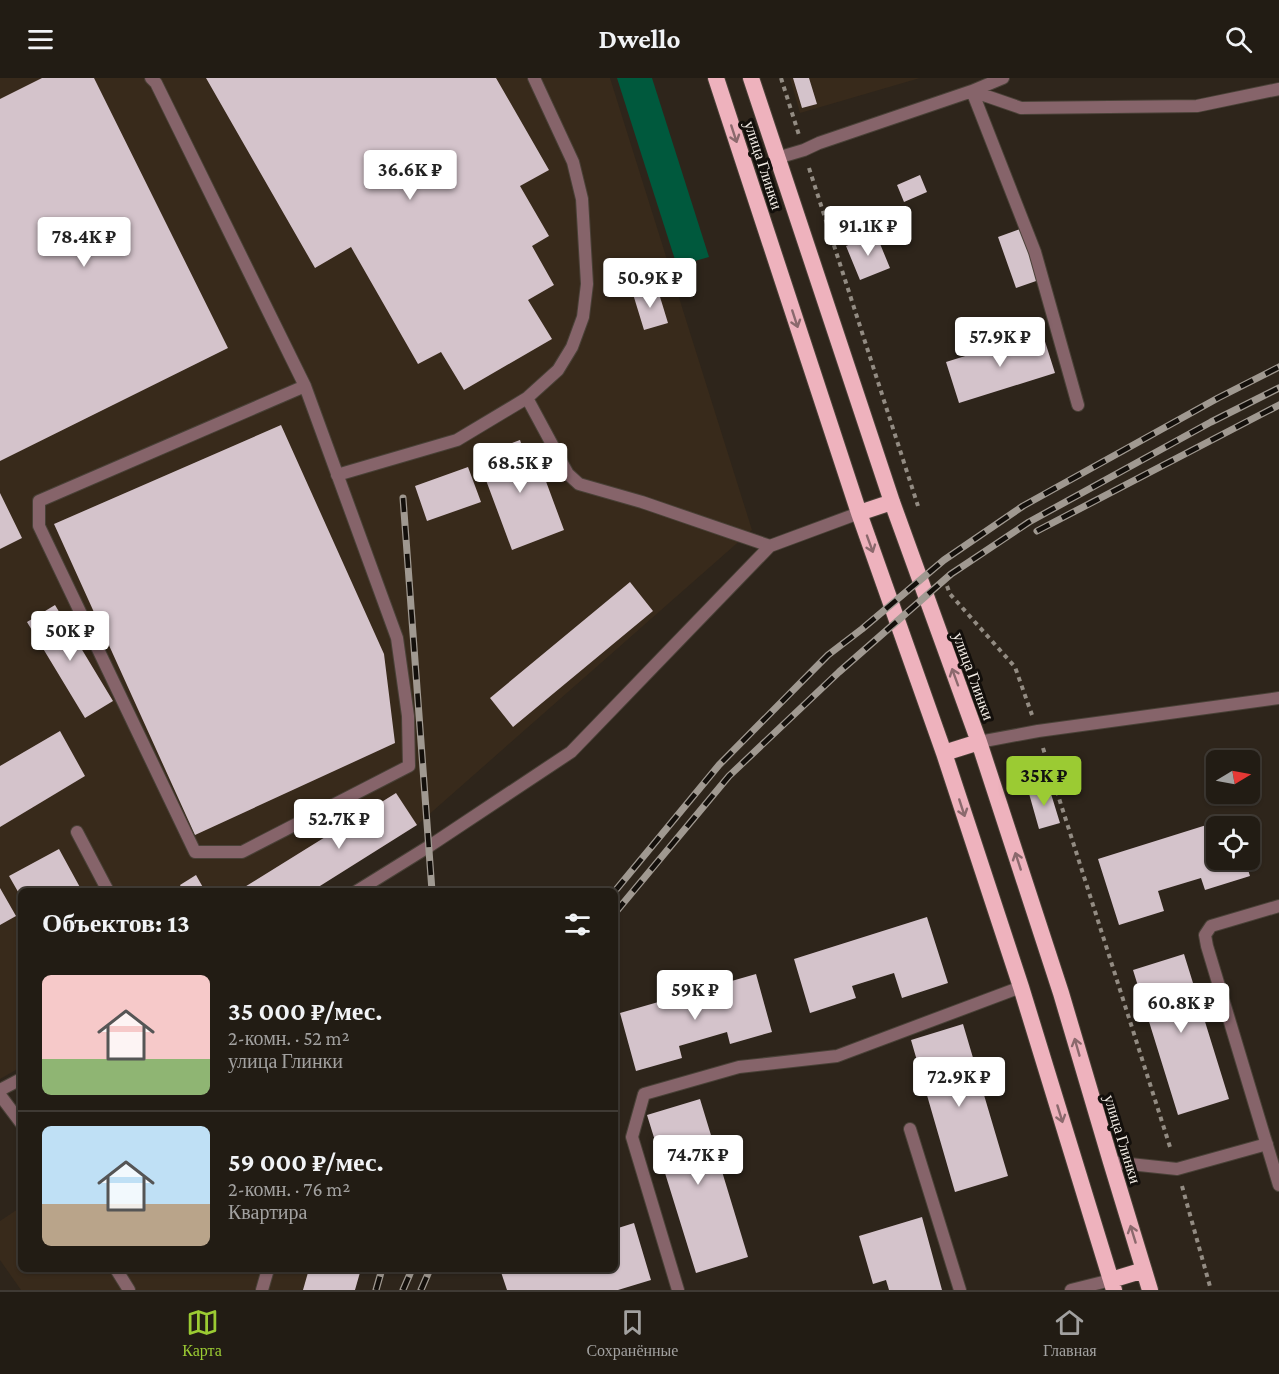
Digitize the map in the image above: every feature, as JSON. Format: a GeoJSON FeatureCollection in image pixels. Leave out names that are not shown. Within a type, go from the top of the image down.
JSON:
{"type":"FeatureCollection","features":[{"type":"Feature","properties":{"kind":"highway","name":"улица Глинки"},"geometry":{"type":"LineString","coordinates":[[716,78],[859,513],[944,753],[1021,987],[1113,1285]]}},
{"type":"Feature","properties":{"kind":"highway","name":"улица Глинки"},"geometry":{"type":"LineString","coordinates":[[751,78],[892,502],[979,742],[1061,993],[1150,1290]]}},
{"type":"Feature","properties":{"kind":"highway"},"geometry":{"type":"LineString","coordinates":[[859,513],[892,502]]}},
{"type":"Feature","properties":{"kind":"highway"},"geometry":{"type":"LineString","coordinates":[[944,753],[979,742]]}},
{"type":"Feature","properties":{"kind":"highway"},"geometry":{"type":"LineString","coordinates":[[1113,1285],[1144,1270]]}},
{"type":"Feature","properties":{"kind":"lane"},"geometry":{"type":"LineString","coordinates":[[151,78],[156,83],[305,386],[397,638],[408,716],[409,766],[242,852],[195,852],[39,526],[39,501],[305,386]]}},
{"type":"Feature","properties":{"kind":"lane"},"geometry":{"type":"LineString","coordinates":[[337,476],[457,440],[527,398],[558,370],[572,347],[583,317],[587,284],[582,199],[573,162],[534,78]]}},
{"type":"Feature","properties":{"kind":"lane"},"geometry":{"type":"LineString","coordinates":[[777,158],[972,91],[1003,78]]}},
{"type":"Feature","properties":{"kind":"lane"},"geometry":{"type":"LineString","coordinates":[[972,91],[1021,108],[1197,105],[1279,89]]}},
{"type":"Feature","properties":{"kind":"lane"},"geometry":{"type":"LineString","coordinates":[[972,91],[1035,252],[1078,405]]}},
{"type":"Feature","properties":{"kind":"lane"},"geometry":{"type":"LineString","coordinates":[[527,398],[568,474],[579,484],[642,502],[770,546]]}},
{"type":"Feature","properties":{"kind":"lane"},"geometry":{"type":"LineString","coordinates":[[362,888],[428,848],[571,752],[770,546],[859,513]]}},
{"type":"Feature","properties":{"kind":"lane"},"geometry":{"type":"LineString","coordinates":[[979,742],[1038,731],[1279,698]]}},
{"type":"Feature","properties":{"kind":"lane"},"geometry":{"type":"LineString","coordinates":[[76,832],[106,888]]}},
{"type":"Feature","properties":{"kind":"lane"},"geometry":{"type":"LineString","coordinates":[[1279,906],[1211,926],[1205,935],[1279,1185]]}},
{"type":"Feature","properties":{"kind":"lane"},"geometry":{"type":"LineString","coordinates":[[678,1290],[632,1137],[644,1094],[739,1066],[837,1056],[1021,987]]}},
{"type":"Feature","properties":{"kind":"lane"},"geometry":{"type":"LineString","coordinates":[[0,1090],[18,1081]]}},
{"type":"Feature","properties":{"kind":"lane"},"geometry":{"type":"LineString","coordinates":[[0,1095],[18,1119]]}},
{"type":"Feature","properties":{"kind":"lane"},"geometry":{"type":"LineString","coordinates":[[910,1129],[960,1290]]}},
{"type":"Feature","properties":{"kind":"lane"},"geometry":{"type":"LineString","coordinates":[[1111,1162],[1177,1169],[1267,1144]]}},
{"type":"Feature","properties":{"kind":"lane"},"geometry":{"type":"LineString","coordinates":[[118,1272],[129,1290]]}},
{"type":"Feature","properties":{"kind":"lane"},"geometry":{"type":"LineString","coordinates":[[262,1290],[267,1272]]}},
{"type":"Feature","properties":{"kind":"lane"},"geometry":{"type":"LineString","coordinates":[[1071,1290],[1113,1285]]}},
{"type":"Feature","properties":{"kind":"path"},"geometry":{"type":"LineString","coordinates":[[781,78],[920,512]]}},
{"type":"Feature","properties":{"kind":"path"},"geometry":{"type":"LineString","coordinates":[[946,584],[950,594],[1015,667],[1038,731],[1177,1169],[1211,1290]]}},
{"type":"Feature","properties":{"kind":"shaded area"},"geometry":{"type":"Polygon","coordinates":[[[0,78],[610,78],[752,530],[417,825],[317,888],[18,888],[18,1069],[0,1079],[0,78]]]}},
{"type":"Feature","properties":{"kind":"shaded area"},"geometry":{"type":"Polygon","coordinates":[[[790,78],[920,78],[800,113],[790,78]]]}},
{"type":"Feature","properties":{"kind":"shaded area"},"geometry":{"type":"Polygon","coordinates":[[[18,1209],[18,1272],[360,1272],[355,1290],[21,1290],[0,1260],[0,1221],[18,1209]]]}},
{"type":"Feature","properties":{"kind":"green space"},"geometry":{"type":"Polygon","coordinates":[[[617,78],[652,78],[709,257],[677,266],[617,78]]]}},
{"type":"Feature","properties":{"kind":"building"},"geometry":{"type":"Polygon","coordinates":[[[42,78],[94,78],[228,348],[0,461],[0,99],[42,78]]]}},
{"type":"Feature","properties":{"kind":"building"},"geometry":{"type":"Polygon","coordinates":[[[206,78],[496,78],[549,170],[520,186],[549,236],[532,246],[554,285],[528,300],[552,339],[464,390],[441,352],[418,364],[351,247],[315,268],[206,78]]]}},
{"type":"Feature","properties":{"kind":"building"},"geometry":{"type":"Polygon","coordinates":[[[793,78],[809,78],[817,104],[802,108],[793,78]]]}},
{"type":"Feature","properties":{"kind":"building"},"geometry":{"type":"Polygon","coordinates":[[[920,175],[927,192],[904,202],[897,185],[920,175]]]}},
{"type":"Feature","properties":{"kind":"building"},"geometry":{"type":"Polygon","coordinates":[[[1020,229],[1039,280],[1016,288],[998,237],[1020,229]]]}},
{"type":"Feature","properties":{"kind":"building"},"geometry":{"type":"Polygon","coordinates":[[[876,234],[890,268],[860,280],[846,246],[876,234]]]}},
{"type":"Feature","properties":{"kind":"building"},"geometry":{"type":"Polygon","coordinates":[[[657,287],[668,323],[644,330],[633,294],[657,287]]]}},
{"type":"Feature","properties":{"kind":"building"},"geometry":{"type":"Polygon","coordinates":[[[1042,332],[1055,373],[959,403],[946,362],[1042,332]]]}},
{"type":"Feature","properties":{"kind":"building"},"geometry":{"type":"Polygon","coordinates":[[[281,425],[384,654],[395,743],[195,835],[54,524],[281,425]]]}},
{"type":"Feature","properties":{"kind":"building"},"geometry":{"type":"Polygon","coordinates":[[[520,440],[524,452],[534,449],[564,530],[512,550],[477,456],[520,440]]]}},
{"type":"Feature","properties":{"kind":"building"},"geometry":{"type":"Polygon","coordinates":[[[468,467],[481,502],[427,521],[415,486],[468,467]]]}},
{"type":"Feature","properties":{"kind":"building"},"geometry":{"type":"Polygon","coordinates":[[[0,493],[22,538],[0,549],[0,493]]]}},
{"type":"Feature","properties":{"kind":"building"},"geometry":{"type":"Polygon","coordinates":[[[630,582],[653,611],[513,727],[490,698],[630,582]]]}},
{"type":"Feature","properties":{"kind":"building"},"geometry":{"type":"Polygon","coordinates":[[[55,605],[113,701],[85,718],[27,622],[55,605]]]}},
{"type":"Feature","properties":{"kind":"building"},"geometry":{"type":"Polygon","coordinates":[[[60,731],[85,776],[0,827],[0,766],[60,731]]]}},
{"type":"Feature","properties":{"kind":"building"},"geometry":{"type":"Polygon","coordinates":[[[1048,784],[1060,823],[1039,829],[1028,790],[1048,784]]]}},
{"type":"Feature","properties":{"kind":"building"},"geometry":{"type":"Polygon","coordinates":[[[396,793],[417,825],[317,888],[243,888],[396,793]]]}},
{"type":"Feature","properties":{"kind":"building"},"geometry":{"type":"Polygon","coordinates":[[[1206,825],[1206,870],[1248,870],[1250,876],[1205,890],[1201,878],[1158,891],[1164,911],[1119,925],[1098,859],[1206,825]]]}},
{"type":"Feature","properties":{"kind":"building"},"geometry":{"type":"Polygon","coordinates":[[[59,849],[80,888],[18,888],[18,892],[9,876],[59,849]]]}},
{"type":"Feature","properties":{"kind":"building"},"geometry":{"type":"Polygon","coordinates":[[[196,875],[203,888],[182,888],[180,885],[196,875]]]}},
{"type":"Feature","properties":{"kind":"building"},"geometry":{"type":"Polygon","coordinates":[[[0,888],[16,916],[0,925],[0,888]]]}},
{"type":"Feature","properties":{"kind":"building"},"geometry":{"type":"Polygon","coordinates":[[[927,917],[948,983],[902,998],[894,973],[852,986],[856,998],[810,1013],[794,959],[927,917]]]}},
{"type":"Feature","properties":{"kind":"building"},"geometry":{"type":"Polygon","coordinates":[[[1184,954],[1229,1099],[1178,1115],[1133,970],[1184,954]]]}},
{"type":"Feature","properties":{"kind":"building"},"geometry":{"type":"Polygon","coordinates":[[[756,974],[772,1032],[730,1044],[727,1032],[679,1046],[682,1058],[636,1071],[620,1013],[756,974]]]}},
{"type":"Feature","properties":{"kind":"building"},"geometry":{"type":"Polygon","coordinates":[[[963,1024],[1008,1176],[955,1192],[911,1040],[963,1024]]]}},
{"type":"Feature","properties":{"kind":"building"},"geometry":{"type":"Polygon","coordinates":[[[700,1099],[748,1257],[696,1273],[647,1115],[700,1099]]]}},
{"type":"Feature","properties":{"kind":"building"},"geometry":{"type":"Polygon","coordinates":[[[922,1217],[942,1290],[889,1290],[886,1280],[873,1284],[859,1236],[922,1217]]]}},
{"type":"Feature","properties":{"kind":"building"},"geometry":{"type":"Polygon","coordinates":[[[634,1223],[651,1280],[618,1290],[507,1290],[501,1272],[618,1272],[618,1228],[634,1223]]]}},
{"type":"Feature","properties":{"kind":"building"},"geometry":{"type":"Polygon","coordinates":[[[308,1272],[360,1272],[355,1290],[303,1290],[308,1272]]]}},
{"type":"Feature","properties":{"kind":"railway"},"geometry":{"type":"LineString","coordinates":[[617,888],[719,765],[828,655],[944,560],[1023,506],[1218,398],[1279,367]]}},
{"type":"Feature","properties":{"kind":"railway"},"geometry":{"type":"LineString","coordinates":[[618,909],[729,776],[839,672],[951,574],[1029,522],[1211,422],[1279,388]]}},
{"type":"Feature","properties":{"kind":"railway"},"geometry":{"type":"LineString","coordinates":[[1037,531],[1279,405]]}},
{"type":"Feature","properties":{"kind":"railway"},"geometry":{"type":"LineString","coordinates":[[403,498],[432,888]]}},
{"type":"Feature","properties":{"kind":"railway"},"geometry":{"type":"LineString","coordinates":[[376,1290],[381,1272]]}},
{"type":"Feature","properties":{"kind":"railway"},"geometry":{"type":"LineString","coordinates":[[403,1290],[411,1272]]}},
{"type":"Feature","properties":{"kind":"railway"},"geometry":{"type":"LineString","coordinates":[[421,1290],[429,1272]]}}]}
